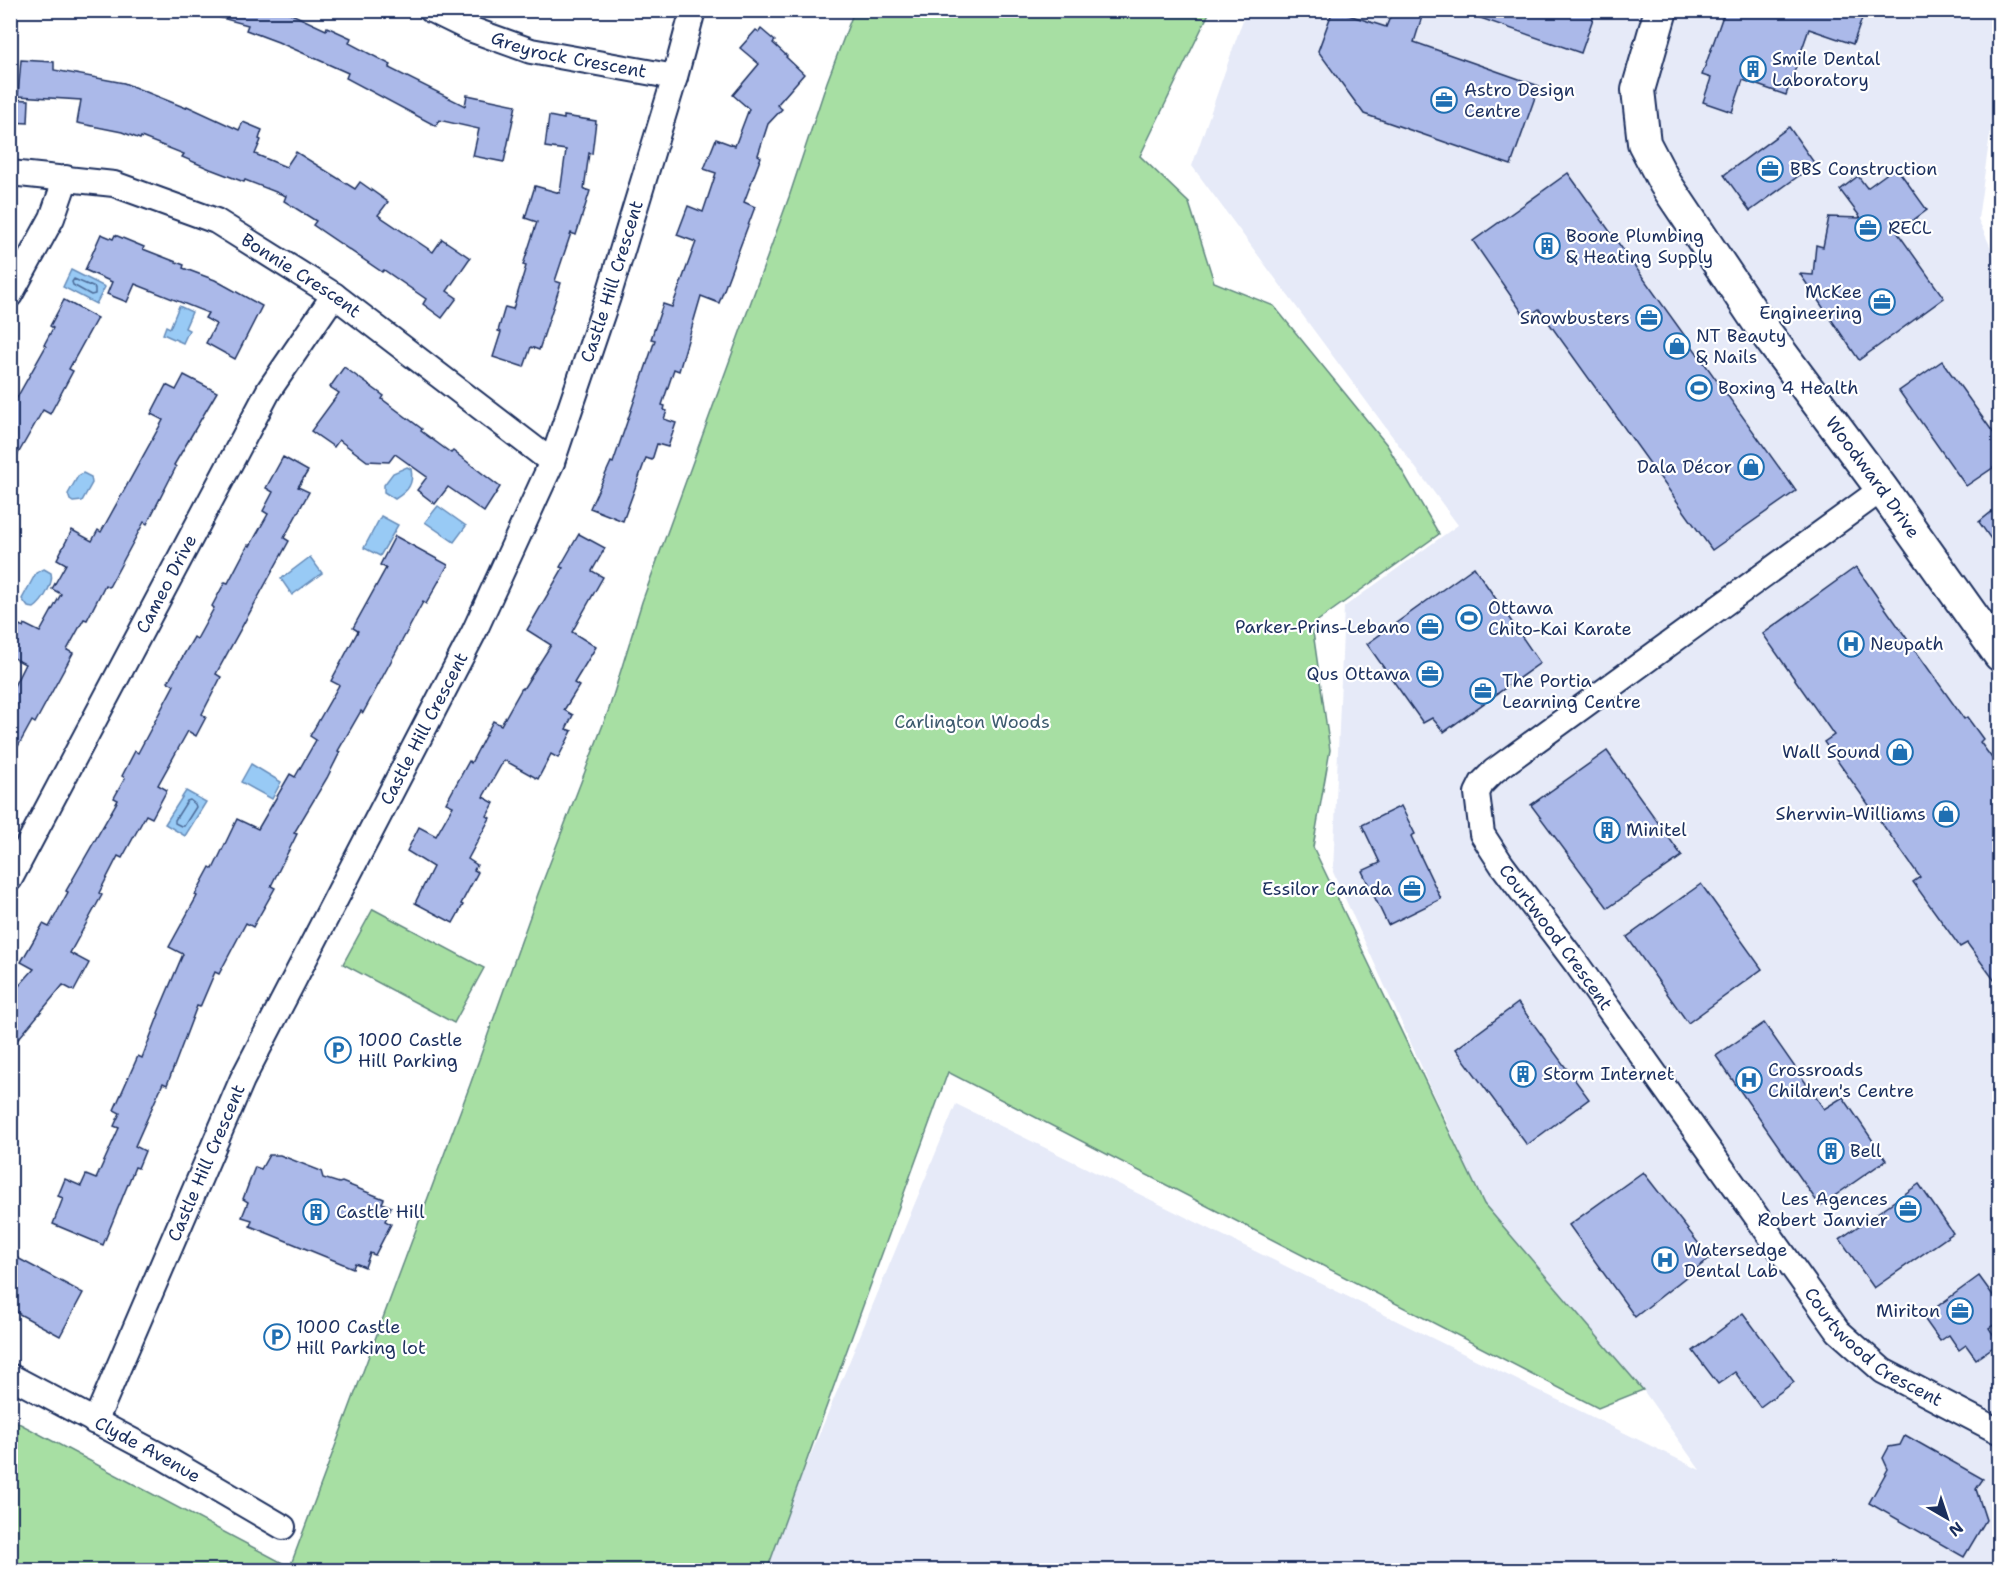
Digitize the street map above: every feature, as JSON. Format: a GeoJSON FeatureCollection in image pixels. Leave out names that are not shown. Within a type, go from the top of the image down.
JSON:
{"type":"FeatureCollection","features":[{"type":"Feature","properties":{"kind":"street","name":"Greyrock Crescent"},"geometry":{"type":"LineString","coordinates":[[431,10],[470,29],[531,51],[675,77]]}},
{"type":"Feature","properties":{"kind":"street","name":"Castle Hill Crescent"},"geometry":{"type":"LineString","coordinates":[[94,1422],[242,1080],[474,632],[552,462],[608,297],[693,10]]}},
{"type":"Feature","properties":{"kind":"street","name":"Woodward Drive"},"geometry":{"type":"LineString","coordinates":[[1661,10],[1638,90],[1644,143],[1665,183],[1763,329],[1882,489],[2000,655]]}},
{"type":"Feature","properties":{"kind":"street","name":"Bonnie Crescent"},"geometry":{"type":"LineString","coordinates":[[10,173],[114,184],[216,221],[334,295],[552,462]]}},
{"type":"Feature","properties":{"kind":"street"},"geometry":{"type":"LineString","coordinates":[[10,294],[52,218],[66,178]]}},
{"type":"Feature","properties":{"kind":"street","name":"Cameo Drive"},"geometry":{"type":"LineString","coordinates":[[10,879],[269,390],[334,295]]}},
{"type":"Feature","properties":{"kind":"street","name":"Courtwood Crescent"},"geometry":{"type":"LineString","coordinates":[[1882,489],[1494,771],[1482,783],[1477,793],[1482,834],[1838,1331],[1883,1371],[2000,1432]]}},
{"type":"Feature","properties":{"kind":"street","name":"Clyde Avenue"},"geometry":{"type":"LineString","coordinates":[[10,1376],[163,1457],[283,1527]]}},
{"type":"Feature","properties":{"kind":"shaded area"},"geometry":{"type":"Polygon","coordinates":[[[1246,11],[1999,11],[1999,86],[1978,219],[2000,268],[1999,1570],[763,1570],[956,1104],[1700,1470],[1643,1390],[1484,1204],[1333,872],[1344,607],[1458,525],[1192,166],[1246,11]]]}},
{"type":"Feature","properties":{"kind":"green space","name":"Carlington Woods"},"geometry":{"type":"Polygon","coordinates":[[[854,11],[1210,11],[1140,156],[1189,203],[1214,282],[1274,306],[1387,445],[1439,534],[1312,625],[1330,750],[1313,847],[1484,1204],[1643,1390],[1598,1408],[948,1072],[767,1570],[11,1570],[11,1419],[290,1567],[470,1085],[538,894],[609,709],[642,602],[854,11]]]}},
{"type":"Feature","properties":{"kind":"green space"},"geometry":{"type":"Polygon","coordinates":[[[373,909],[484,968],[454,1023],[343,964],[373,909]]]}},
{"type":"Feature","properties":{"kind":"water"},"geometry":{"type":"Polygon","coordinates":[[[71,270],[105,287],[96,304],[63,287],[71,270]]]}},
{"type":"Feature","properties":{"kind":"water"},"geometry":{"type":"Polygon","coordinates":[[[179,306],[192,312],[185,328],[189,330],[183,343],[163,334],[166,326],[170,328],[179,306]]]}},
{"type":"Feature","properties":{"kind":"water"},"geometry":{"type":"Polygon","coordinates":[[[407,467],[411,469],[411,483],[407,490],[395,499],[384,492],[384,485],[393,473],[407,467]]]}},
{"type":"Feature","properties":{"kind":"water"},"geometry":{"type":"Polygon","coordinates":[[[83,473],[91,477],[92,483],[82,501],[73,502],[68,494],[78,476],[83,473]]]}},
{"type":"Feature","properties":{"kind":"water"},"geometry":{"type":"Polygon","coordinates":[[[438,506],[466,526],[454,542],[425,522],[438,506]]]}},
{"type":"Feature","properties":{"kind":"water"},"geometry":{"type":"Polygon","coordinates":[[[381,516],[398,525],[380,556],[364,548],[381,516]]]}},
{"type":"Feature","properties":{"kind":"water"},"geometry":{"type":"Polygon","coordinates":[[[310,557],[322,573],[292,595],[281,579],[310,557]]]}},
{"type":"Feature","properties":{"kind":"water"},"geometry":{"type":"Polygon","coordinates":[[[44,569],[51,573],[49,587],[34,608],[28,607],[22,599],[36,573],[44,569]]]}},
{"type":"Feature","properties":{"kind":"water"},"geometry":{"type":"Polygon","coordinates":[[[251,764],[281,782],[272,799],[241,782],[251,764]]]}},
{"type":"Feature","properties":{"kind":"water"},"geometry":{"type":"Polygon","coordinates":[[[186,791],[206,802],[185,836],[165,824],[186,791]]]}},
{"type":"Feature","properties":{"kind":"building"},"geometry":{"type":"Polygon","coordinates":[[[215,10],[283,10],[326,30],[327,27],[351,38],[349,43],[391,65],[389,68],[465,106],[467,95],[516,105],[504,162],[473,156],[479,129],[439,120],[436,126],[346,78],[348,73],[246,30],[248,25],[214,16],[215,10]]]}},
{"type":"Feature","properties":{"kind":"building","name":"Astro Design Centre"},"geometry":{"type":"Polygon","coordinates":[[[1333,10],[1386,27],[1393,10],[1424,10],[1414,42],[1539,86],[1511,165],[1364,114],[1318,51],[1333,10]]]}},
{"type":"Feature","properties":{"kind":"building"},"geometry":{"type":"Polygon","coordinates":[[[1466,10],[1596,10],[1581,53],[1466,13],[1466,10]]]}},
{"type":"Feature","properties":{"kind":"building"},"geometry":{"type":"Polygon","coordinates":[[[1725,10],[1865,10],[1853,44],[1809,29],[1786,95],[1743,80],[1732,112],[1703,102],[1711,78],[1702,75],[1725,10]]]}},
{"type":"Feature","properties":{"kind":"building"},"geometry":{"type":"Polygon","coordinates":[[[761,29],[775,41],[773,43],[804,74],[777,105],[782,109],[768,124],[758,155],[761,157],[744,202],[755,207],[719,303],[701,296],[679,371],[674,369],[662,405],[667,411],[664,419],[676,423],[668,447],[657,444],[652,460],[646,458],[623,521],[590,508],[611,462],[613,463],[655,340],[651,339],[663,304],[672,307],[696,242],[677,235],[688,206],[703,212],[716,173],[704,169],[716,139],[735,146],[749,109],[733,95],[759,64],[740,48],[756,30],[759,32],[761,29]]]}},
{"type":"Feature","properties":{"kind":"building"},"geometry":{"type":"Polygon","coordinates":[[[21,60],[54,62],[54,70],[124,83],[186,108],[187,106],[239,130],[243,122],[262,130],[259,139],[261,140],[255,154],[286,167],[296,152],[355,189],[360,182],[388,202],[378,215],[433,252],[442,239],[470,258],[447,291],[457,298],[442,318],[423,304],[426,299],[313,225],[316,221],[284,201],[286,196],[210,169],[182,157],[184,154],[141,137],[140,139],[122,132],[77,123],[81,100],[18,96],[21,60]]]}},
{"type":"Feature","properties":{"kind":"building"},"geometry":{"type":"Polygon","coordinates":[[[10,99],[29,100],[28,123],[10,122],[10,99]]]}},
{"type":"Feature","properties":{"kind":"building"},"geometry":{"type":"Polygon","coordinates":[[[549,116],[596,121],[584,189],[590,191],[576,235],[571,233],[555,281],[561,283],[539,350],[531,347],[524,367],[493,357],[501,332],[498,331],[505,307],[513,309],[526,266],[523,265],[537,222],[525,218],[535,186],[560,193],[566,150],[545,147],[549,116]]]}},
{"type":"Feature","properties":{"kind":"building","name":"BBS Construction"},"geometry":{"type":"Polygon","coordinates":[[[1789,127],[1815,164],[1750,211],[1724,175],[1789,127]]]}},
{"type":"Feature","properties":{"kind":"building"},"geometry":{"type":"Polygon","coordinates":[[[1896,167],[1927,210],[1897,232],[1944,298],[1859,360],[1800,274],[1813,275],[1816,245],[1823,247],[1829,217],[1861,218],[1840,190],[1858,176],[1867,188],[1896,167]]]}},
{"type":"Feature","properties":{"kind":"building"},"geometry":{"type":"Polygon","coordinates":[[[1568,173],[1796,491],[1712,550],[1539,309],[1526,318],[1473,241],[1568,173]]]}},
{"type":"Feature","properties":{"kind":"building"},"geometry":{"type":"Polygon","coordinates":[[[101,234],[113,239],[115,235],[144,247],[143,249],[184,265],[183,268],[215,280],[262,306],[235,359],[206,343],[216,324],[205,318],[208,313],[135,284],[127,302],[107,294],[112,282],[85,270],[101,234]]]}},
{"type":"Feature","properties":{"kind":"building"},"geometry":{"type":"Polygon","coordinates":[[[64,300],[97,318],[69,369],[73,371],[50,414],[43,410],[10,468],[10,410],[46,346],[44,345],[53,328],[50,326],[64,300]]]}},
{"type":"Feature","properties":{"kind":"building"},"geometry":{"type":"Polygon","coordinates":[[[1942,361],[2000,442],[2000,463],[1966,486],[1899,391],[1942,361]]]}},
{"type":"Feature","properties":{"kind":"building"},"geometry":{"type":"Polygon","coordinates":[[[344,367],[384,396],[382,399],[422,429],[421,431],[451,453],[453,451],[500,487],[484,512],[448,487],[435,504],[417,490],[427,477],[395,454],[389,462],[367,461],[339,440],[334,447],[311,431],[339,393],[330,387],[344,367]]]}},
{"type":"Feature","properties":{"kind":"building"},"geometry":{"type":"Polygon","coordinates":[[[184,375],[217,392],[174,465],[176,467],[147,524],[144,522],[109,587],[105,585],[87,620],[84,619],[67,650],[73,653],[35,723],[32,721],[10,761],[10,694],[25,664],[10,656],[10,643],[20,625],[23,627],[24,624],[40,632],[61,594],[52,589],[66,564],[57,559],[72,530],[92,541],[98,530],[101,532],[163,420],[151,414],[166,385],[176,390],[184,375]]]}},
{"type":"Feature","properties":{"kind":"building"},"geometry":{"type":"Polygon","coordinates":[[[283,457],[308,471],[298,487],[309,492],[284,538],[289,541],[216,674],[221,677],[202,714],[206,717],[196,736],[188,731],[158,785],[167,790],[152,818],[146,815],[122,858],[118,856],[99,893],[102,895],[70,953],[89,963],[74,991],[63,985],[10,1049],[10,996],[34,969],[21,962],[43,924],[49,927],[68,892],[66,891],[118,800],[114,798],[125,778],[122,776],[135,751],[138,753],[174,685],[168,682],[194,637],[197,639],[225,582],[228,583],[268,514],[263,511],[273,492],[266,488],[283,457]]]}},
{"type":"Feature","properties":{"kind":"building"},"geometry":{"type":"Polygon","coordinates":[[[2000,505],[2000,552],[1979,522],[2000,505]]]}},
{"type":"Feature","properties":{"kind":"building"},"geometry":{"type":"Polygon","coordinates":[[[579,534],[605,548],[592,571],[603,577],[572,632],[596,647],[574,683],[579,686],[564,710],[573,715],[566,729],[572,731],[558,758],[551,754],[538,779],[504,760],[483,797],[494,803],[487,816],[490,818],[468,859],[477,865],[474,870],[478,872],[453,923],[415,903],[433,867],[407,851],[419,827],[436,836],[453,806],[446,803],[493,721],[501,725],[522,688],[551,645],[527,630],[563,568],[560,567],[579,534]]]}},
{"type":"Feature","properties":{"kind":"building"},"geometry":{"type":"Polygon","coordinates":[[[395,536],[448,565],[426,604],[423,602],[363,713],[361,711],[338,751],[340,752],[327,778],[294,833],[297,834],[271,886],[275,888],[253,927],[246,923],[219,974],[215,972],[200,1007],[197,1006],[167,1085],[163,1083],[135,1146],[145,1151],[138,1168],[135,1167],[103,1245],[53,1224],[63,1198],[58,1196],[65,1179],[81,1186],[86,1175],[96,1179],[119,1128],[114,1126],[120,1113],[114,1110],[138,1056],[142,1058],[183,954],[169,947],[210,867],[213,869],[237,819],[258,829],[290,774],[295,777],[316,740],[310,736],[339,685],[331,681],[358,631],[353,628],[386,568],[380,565],[395,536]]]}},
{"type":"Feature","properties":{"kind":"building"},"geometry":{"type":"Polygon","coordinates":[[[1474,567],[1540,663],[1444,732],[1432,718],[1423,723],[1367,644],[1474,567]]]}},
{"type":"Feature","properties":{"kind":"building"},"geometry":{"type":"Polygon","coordinates":[[[1856,567],[1964,719],[1967,717],[1983,739],[1980,742],[2000,769],[2000,988],[1967,943],[1960,947],[1913,882],[1920,877],[1824,742],[1834,735],[1763,634],[1856,567]]]}},
{"type":"Feature","properties":{"kind":"building","name":"Minitel"},"geometry":{"type":"Polygon","coordinates":[[[1607,751],[1682,856],[1608,908],[1531,805],[1607,751]]]}},
{"type":"Feature","properties":{"kind":"building"},"geometry":{"type":"Polygon","coordinates":[[[1401,806],[1415,834],[1411,836],[1441,899],[1388,925],[1362,871],[1380,863],[1362,825],[1401,806]]]}},
{"type":"Feature","properties":{"kind":"building"},"geometry":{"type":"Polygon","coordinates":[[[1701,884],[1762,969],[1688,1023],[1627,937],[1701,884]]]}},
{"type":"Feature","properties":{"kind":"building","name":"Storm Internet"},"geometry":{"type":"Polygon","coordinates":[[[1518,1003],[1589,1099],[1527,1145],[1456,1049],[1518,1003]]]}},
{"type":"Feature","properties":{"kind":"building"},"geometry":{"type":"Polygon","coordinates":[[[1764,1023],[1824,1109],[1843,1097],[1886,1160],[1820,1206],[1716,1056],[1764,1023]]]}},
{"type":"Feature","properties":{"kind":"building","name":"Castle Hill"},"geometry":{"type":"Polygon","coordinates":[[[269,1155],[280,1155],[321,1171],[323,1178],[342,1182],[384,1199],[382,1203],[391,1207],[385,1221],[391,1224],[375,1255],[370,1253],[365,1267],[355,1263],[353,1268],[250,1226],[252,1220],[242,1217],[248,1202],[243,1199],[255,1167],[261,1169],[269,1155]]]}},
{"type":"Feature","properties":{"kind":"building"},"geometry":{"type":"Polygon","coordinates":[[[1643,1172],[1710,1258],[1635,1317],[1569,1225],[1643,1172]]]}},
{"type":"Feature","properties":{"kind":"building"},"geometry":{"type":"Polygon","coordinates":[[[1919,1184],[1953,1233],[1874,1288],[1840,1239],[1919,1184]]]}},
{"type":"Feature","properties":{"kind":"building"},"geometry":{"type":"Polygon","coordinates":[[[10,1254],[83,1293],[60,1336],[10,1309],[10,1254]]]}},
{"type":"Feature","properties":{"kind":"building"},"geometry":{"type":"Polygon","coordinates":[[[1979,1276],[2000,1305],[2000,1321],[1989,1328],[1999,1343],[1976,1359],[1966,1345],[1959,1350],[1949,1335],[1940,1341],[1923,1317],[1979,1276]]]}},
{"type":"Feature","properties":{"kind":"building"},"geometry":{"type":"Polygon","coordinates":[[[1743,1313],[1794,1382],[1760,1407],[1735,1372],[1718,1384],[1693,1351],[1743,1313]]]}},
{"type":"Feature","properties":{"kind":"building"},"geometry":{"type":"Polygon","coordinates":[[[1905,1435],[1983,1479],[1976,1489],[1986,1520],[1964,1557],[1869,1503],[1888,1469],[1883,1458],[1889,1447],[1900,1445],[1905,1435]]]}},
{"type":"Feature","properties":{"kind":"place","name":"Smile Dental Laboratory"},"geometry":{"type":"Point","coordinates":[1753,69]}},
{"type":"Feature","properties":{"kind":"place","name":"Astro Design Centre"},"geometry":{"type":"Point","coordinates":[1444,100]}},
{"type":"Feature","properties":{"kind":"place","name":"BBS Construction"},"geometry":{"type":"Point","coordinates":[1770,169]}},
{"type":"Feature","properties":{"kind":"place","name":"RECL"},"geometry":{"type":"Point","coordinates":[1868,228]}},
{"type":"Feature","properties":{"kind":"place","name":"Boone Plumbing & Heating Supply"},"geometry":{"type":"Point","coordinates":[1547,246]}},
{"type":"Feature","properties":{"kind":"place","name":"McKee Engineering"},"geometry":{"type":"Point","coordinates":[1882,302]}},
{"type":"Feature","properties":{"kind":"place","name":"Snowbusters"},"geometry":{"type":"Point","coordinates":[1649,318]}},
{"type":"Feature","properties":{"kind":"place","name":"NT Beauty & Nails"},"geometry":{"type":"Point","coordinates":[1677,346]}},
{"type":"Feature","properties":{"kind":"place","name":"Boxing 4 Health"},"geometry":{"type":"Point","coordinates":[1699,388]}},
{"type":"Feature","properties":{"kind":"place","name":"Dala Décor"},"geometry":{"type":"Point","coordinates":[1751,467]}},
{"type":"Feature","properties":{"kind":"place","name":"Ottawa Chito-Kai Karate"},"geometry":{"type":"Point","coordinates":[1469,618]}},
{"type":"Feature","properties":{"kind":"place","name":"Parker-Prins-Lebano"},"geometry":{"type":"Point","coordinates":[1430,627]}},
{"type":"Feature","properties":{"kind":"place","name":"Neupath"},"geometry":{"type":"Point","coordinates":[1851,644]}},
{"type":"Feature","properties":{"kind":"place","name":"Qus Ottawa"},"geometry":{"type":"Point","coordinates":[1430,674]}},
{"type":"Feature","properties":{"kind":"place","name":"The Portia Learning Centre"},"geometry":{"type":"Point","coordinates":[1483,691]}},
{"type":"Feature","properties":{"kind":"place","name":"Wall Sound"},"geometry":{"type":"Point","coordinates":[1900,752]}},
{"type":"Feature","properties":{"kind":"place","name":"Sherwin-Williams"},"geometry":{"type":"Point","coordinates":[1946,814]}},
{"type":"Feature","properties":{"kind":"place","name":"Minitel"},"geometry":{"type":"Point","coordinates":[1607,830]}},
{"type":"Feature","properties":{"kind":"place","name":"Essilor Canada"},"geometry":{"type":"Point","coordinates":[1412,889]}},
{"type":"Feature","properties":{"kind":"place","name":"1000 Castle Hill Parking"},"geometry":{"type":"Point","coordinates":[338,1050]}},
{"type":"Feature","properties":{"kind":"place","name":"Storm Internet"},"geometry":{"type":"Point","coordinates":[1523,1074]}},
{"type":"Feature","properties":{"kind":"place","name":"Crossroads Children's Centre"},"geometry":{"type":"Point","coordinates":[1749,1080]}},
{"type":"Feature","properties":{"kind":"place","name":"Bell"},"geometry":{"type":"Point","coordinates":[1831,1151]}},
{"type":"Feature","properties":{"kind":"place","name":"Les Agences Robert Janvier"},"geometry":{"type":"Point","coordinates":[1908,1209]}},
{"type":"Feature","properties":{"kind":"place","name":"Castle Hill"},"geometry":{"type":"Point","coordinates":[316,1212]}},
{"type":"Feature","properties":{"kind":"place","name":"Watersedge Dental Lab"},"geometry":{"type":"Point","coordinates":[1665,1260]}},
{"type":"Feature","properties":{"kind":"place","name":"Miriton"},"geometry":{"type":"Point","coordinates":[1960,1311]}},
{"type":"Feature","properties":{"kind":"place","name":"1000 Castle Hill Parking lot"},"geometry":{"type":"Point","coordinates":[277,1337]}}]}
